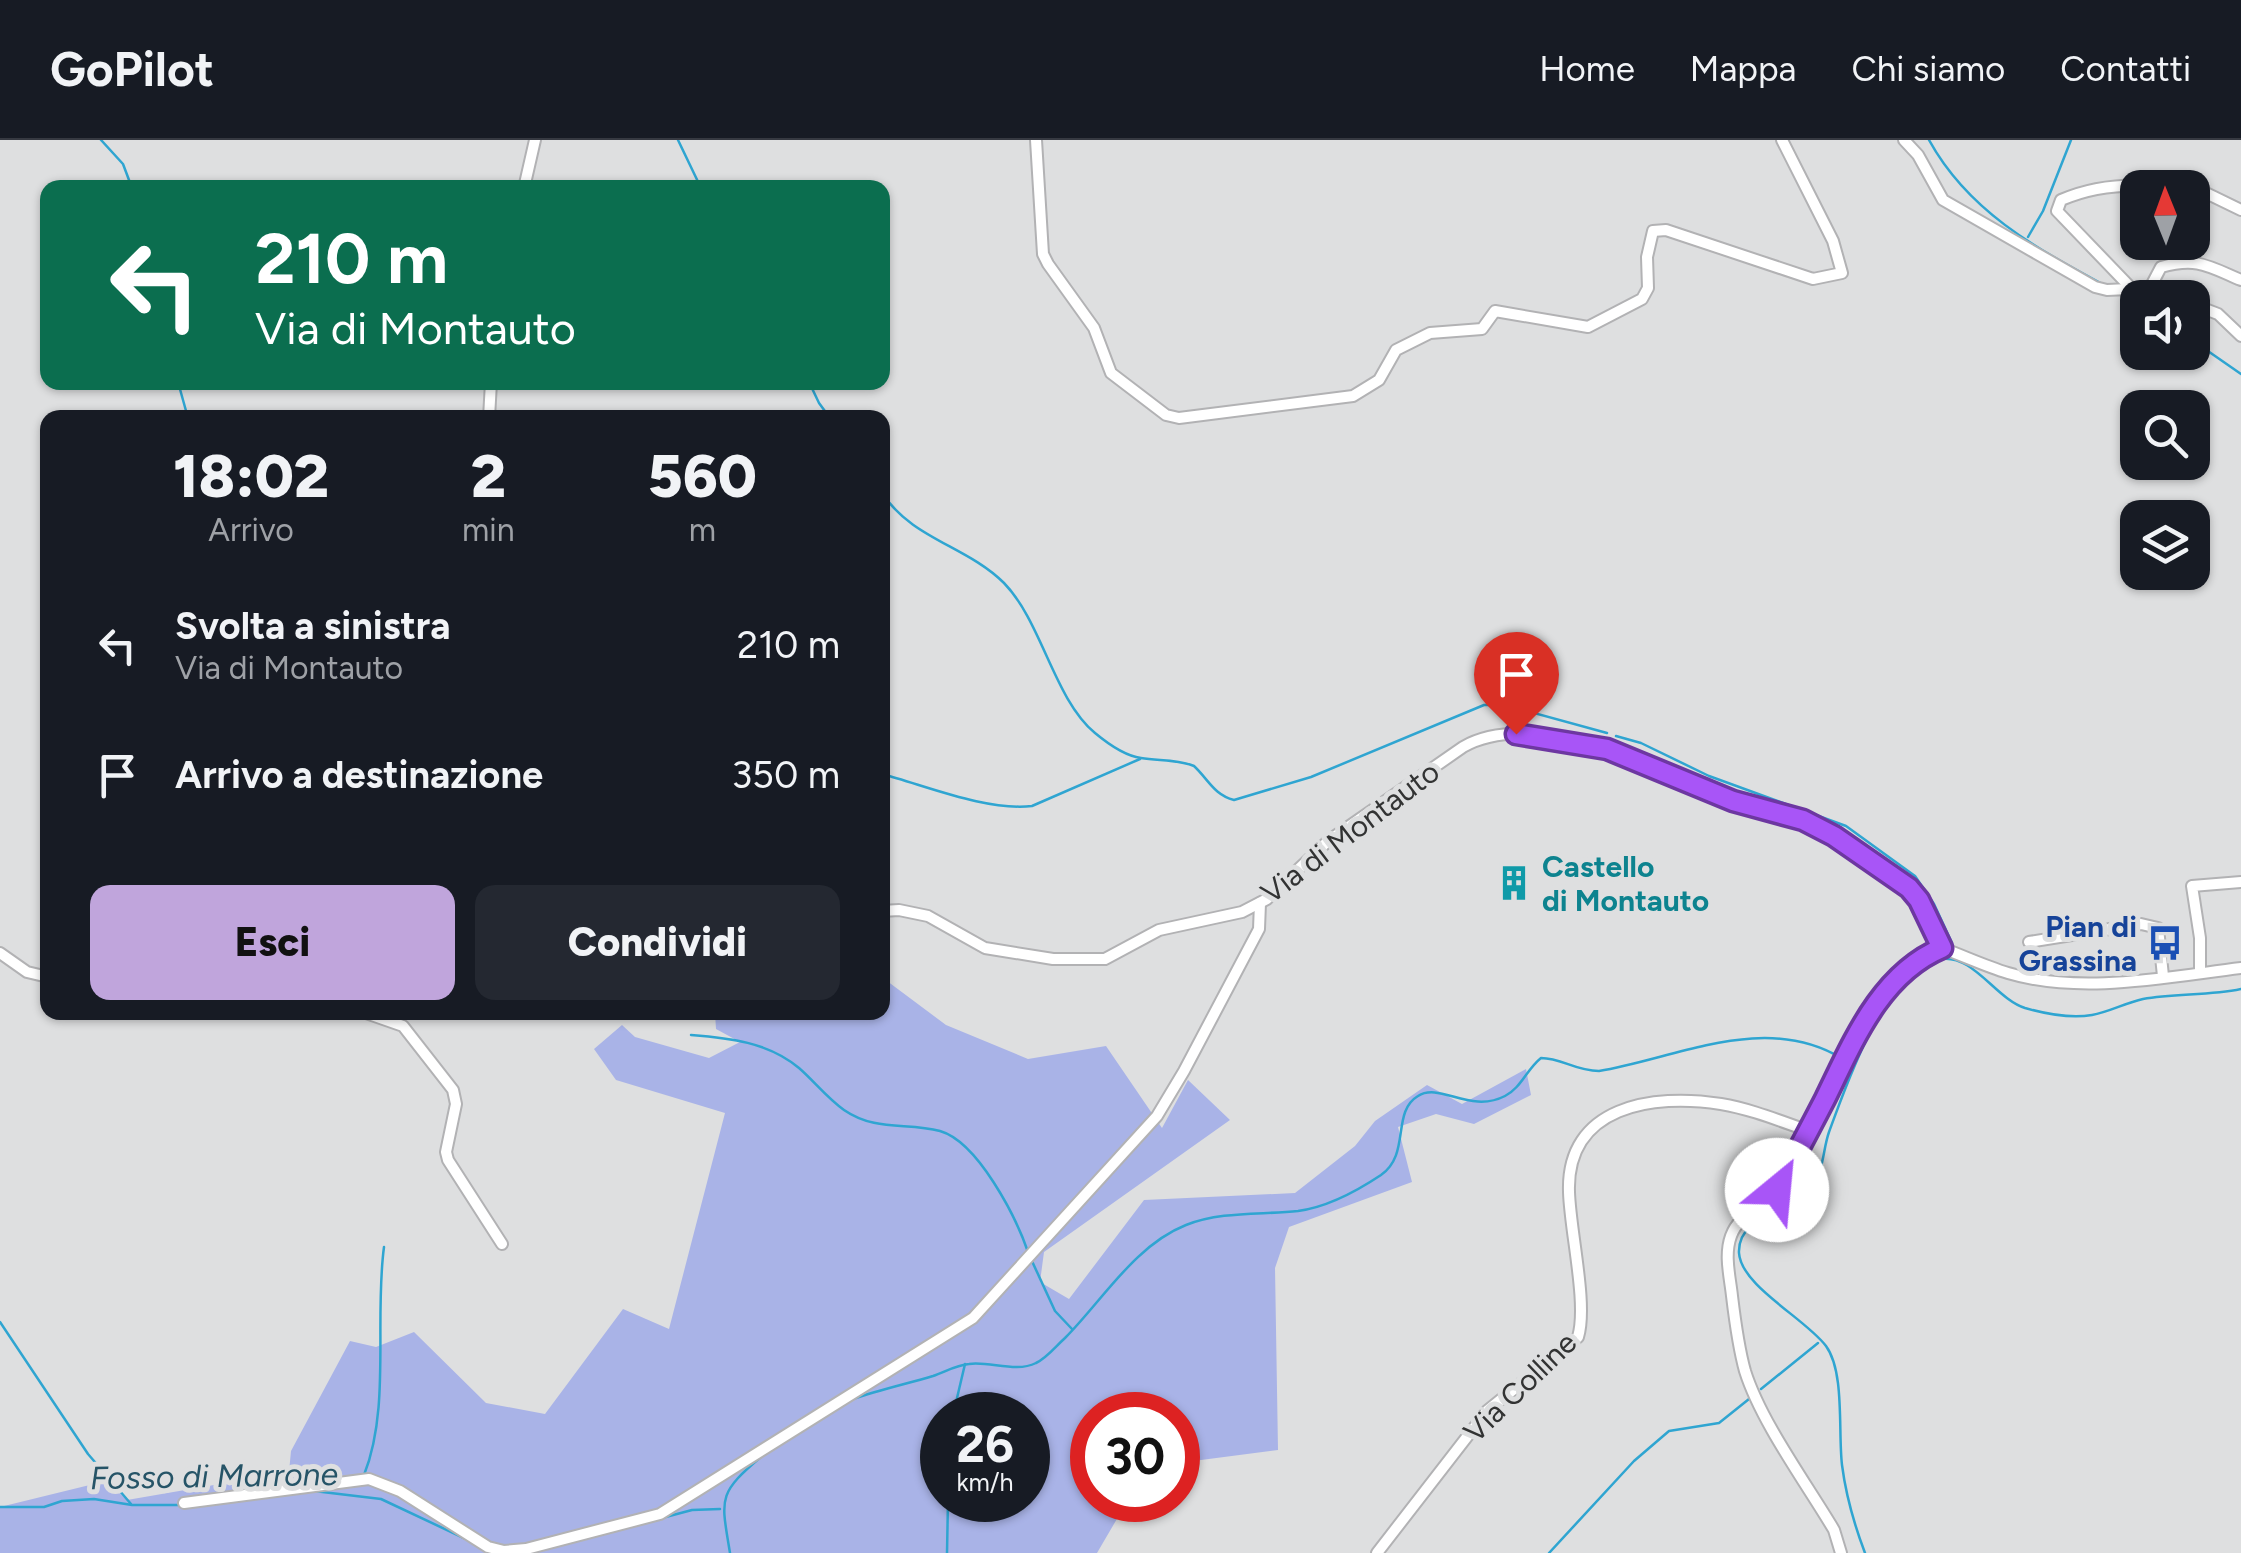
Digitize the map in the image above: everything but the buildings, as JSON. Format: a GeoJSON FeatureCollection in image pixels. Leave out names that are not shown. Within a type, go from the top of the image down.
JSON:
{"type":"FeatureCollection","features":[{"type":"Feature","properties":{"kind":"street"},"geometry":{"type":"LineString","coordinates":[[526,180],[535,140]]}},
{"type":"Feature","properties":{"kind":"street"},"geometry":{"type":"LineString","coordinates":[[1036,140],[1043,254],[1048,264],[1094,328],[1111,373],[1166,415],[1179,418],[1353,396],[1379,380],[1396,350],[1430,333],[1482,329],[1495,311],[1588,327],[1642,299],[1648,288],[1647,257],[1653,231],[1666,230],[1813,279],[1842,272],[1832,242],[1782,140]]}},
{"type":"Feature","properties":{"kind":"street"},"geometry":{"type":"LineString","coordinates":[[1904,140],[1918,155],[1943,200],[2095,287],[2120,289]]}},
{"type":"Feature","properties":{"kind":"street"},"geometry":{"type":"LineString","coordinates":[[2120,186],[2080,192],[2061,200],[2056,212],[2124,280]]}},
{"type":"Feature","properties":{"kind":"street"},"geometry":{"type":"LineString","coordinates":[[2210,195],[2241,210]]}},
{"type":"Feature","properties":{"kind":"street"},"geometry":{"type":"LineString","coordinates":[[2154,280],[2161,266],[2198,261],[2241,280]]}},
{"type":"Feature","properties":{"kind":"street"},"geometry":{"type":"LineString","coordinates":[[2210,311],[2241,336]]}},
{"type":"Feature","properties":{"kind":"street","name":"Via di Montauto"},"geometry":{"type":"LineString","coordinates":[[890,911],[928,916],[985,948],[1054,959],[1105,959],[1158,930],[1242,912],[1278,891],[1328,842],[1464,747],[1516,734],[1607,749],[1733,801],[1817,826],[1909,888],[1942,948]]}},
{"type":"Feature","properties":{"kind":"street"},"geometry":{"type":"LineString","coordinates":[[2200,972],[2200,938],[2192,886],[2241,882]]}},
{"type":"Feature","properties":{"kind":"street"},"geometry":{"type":"LineString","coordinates":[[184,1502],[369,1478],[400,1491],[470,1537],[504,1551],[526,1549],[660,1514],[973,1318],[1157,1116],[1259,928],[1260,903]]}},
{"type":"Feature","properties":{"kind":"street"},"geometry":{"type":"LineString","coordinates":[[2029,942],[2141,924],[2158,928],[2163,976]]}},
{"type":"Feature","properties":{"kind":"street"},"geometry":{"type":"LineString","coordinates":[[1841,1553],[1834,1530],[1758,1402],[1746,1373],[1728,1260],[1731,1234],[1744,1217],[1777,1190],[1861,1027],[1880,999],[1924,955],[1942,948],[2010,974],[2071,982],[2241,968]]}},
{"type":"Feature","properties":{"kind":"street"},"geometry":{"type":"LineString","coordinates":[[0,953],[27,972],[40,975]]}},
{"type":"Feature","properties":{"kind":"street"},"geometry":{"type":"LineString","coordinates":[[386,1020],[404,1026],[452,1090],[456,1104],[448,1160],[502,1244]]}},
{"type":"Feature","properties":{"kind":"street","name":"Via Colline"},"geometry":{"type":"LineString","coordinates":[[1377,1553],[1487,1411],[1578,1337],[1581,1309],[1568,1190],[1574,1151],[1585,1134],[1620,1110],[1654,1101],[1720,1104],[1809,1131]]}},
{"type":"Feature","properties":{"kind":"shaded area"},"geometry":{"type":"Polygon","coordinates":[[[890,983],[946,1025],[1028,1059],[1106,1046],[1162,1128],[1188,1080],[1230,1120],[1044,1252],[1040,1282],[1069,1299],[1144,1200],[1295,1193],[1355,1146],[1375,1121],[1427,1085],[1462,1104],[1526,1069],[1531,1095],[1474,1124],[1436,1114],[1398,1127],[1412,1182],[1289,1227],[1275,1268],[1278,1450],[1200,1460],[1200,1392],[1070,1392],[1070,1522],[1115,1522],[1097,1553],[0,1553],[0,1507],[106,1481],[127,1500],[289,1472],[291,1451],[350,1341],[376,1347],[414,1332],[486,1403],[545,1414],[623,1309],[669,1329],[725,1113],[616,1080],[594,1049],[622,1025],[635,1037],[709,1058],[740,1042],[716,1029],[715,1020],[890,1020],[890,983]]]}},
{"type":"Feature","properties":{"kind":"waterway"},"geometry":{"type":"LineString","coordinates":[[101,140],[123,164],[129,180]]}},
{"type":"Feature","properties":{"kind":"waterway"},"geometry":{"type":"LineString","coordinates":[[678,140],[697,180]]}},
{"type":"Feature","properties":{"kind":"waterway"},"geometry":{"type":"LineString","coordinates":[[1929,140],[1945,165],[1983,207],[2028,241],[2104,285]]}},
{"type":"Feature","properties":{"kind":"waterway"},"geometry":{"type":"LineString","coordinates":[[2028,237],[2043,211],[2071,140]]}},
{"type":"Feature","properties":{"kind":"waterway"},"geometry":{"type":"LineString","coordinates":[[2210,352],[2241,374]]}},
{"type":"Feature","properties":{"kind":"waterway"},"geometry":{"type":"LineString","coordinates":[[180,390],[186,410]]}},
{"type":"Feature","properties":{"kind":"waterway"},"geometry":{"type":"LineString","coordinates":[[813,390],[824,410]]}},
{"type":"Feature","properties":{"kind":"waterway"},"geometry":{"type":"LineString","coordinates":[[890,504],[924,532],[974,560],[1004,583],[1028,618],[1069,701],[1095,733],[1135,757],[1194,766],[1227,798],[1234,800],[1311,777],[1484,705],[1505,705],[1607,733]]}},
{"type":"Feature","properties":{"kind":"waterway"},"geometry":{"type":"LineString","coordinates":[[1616,736],[1641,743],[1709,776],[1846,826],[1915,876],[1934,904],[1952,943]]}},
{"type":"Feature","properties":{"kind":"waterway"},"geometry":{"type":"LineString","coordinates":[[890,776],[995,805],[1032,806],[1140,759]]}},
{"type":"Feature","properties":{"kind":"waterway"},"geometry":{"type":"LineString","coordinates":[[1865,1553],[1844,1476],[1838,1386],[1832,1357],[1817,1336],[1751,1278],[1739,1253],[1741,1240],[1756,1221],[1804,1191],[1817,1177],[1846,1086],[1885,1006],[1921,968],[1941,959],[1964,963],[2025,1008],[2067,1016],[2098,1014],[2143,999],[2241,989]]}},
{"type":"Feature","properties":{"kind":"waterway"},"geometry":{"type":"LineString","coordinates":[[691,1035],[734,1040],[774,1052],[856,1117],[880,1124],[928,1128],[954,1138],[994,1183],[1028,1252]]}},
{"type":"Feature","properties":{"kind":"waterway","name":"Fosso di Marrone"},"geometry":{"type":"LineString","coordinates":[[853,1399],[964,1365],[1020,1367],[1036,1363],[1065,1338],[1135,1260],[1168,1234],[1213,1217],[1320,1206],[1381,1175],[1396,1156],[1405,1112],[1418,1096],[1436,1093],[1492,1101],[1511,1093],[1541,1058],[1599,1071],[1752,1038],[1812,1045],[1841,1058]]}},
{"type":"Feature","properties":{"kind":"waterway"},"geometry":{"type":"LineString","coordinates":[[364,1475],[380,1392],[384,1247]]}},
{"type":"Feature","properties":{"kind":"waterway"},"geometry":{"type":"LineString","coordinates":[[1031,1259],[1055,1311],[1072,1329]]}},
{"type":"Feature","properties":{"kind":"waterway"},"geometry":{"type":"LineString","coordinates":[[0,1322],[88,1454],[131,1504]]}},
{"type":"Feature","properties":{"kind":"waterway"},"geometry":{"type":"LineString","coordinates":[[1761,1389],[1818,1343]]}},
{"type":"Feature","properties":{"kind":"waterway"},"geometry":{"type":"LineString","coordinates":[[958,1392],[965,1364]]}},
{"type":"Feature","properties":{"kind":"waterway"},"geometry":{"type":"LineString","coordinates":[[1549,1553],[1634,1461],[1669,1431],[1719,1423],[1749,1399]]}},
{"type":"Feature","properties":{"kind":"waterway","name":"Fosso di Marrone"},"geometry":{"type":"LineString","coordinates":[[730,1553],[726,1498],[737,1479],[762,1456]]}},
{"type":"Feature","properties":{"kind":"waterway","name":"Fosso di Marrone"},"geometry":{"type":"LineString","coordinates":[[314,1491],[381,1499],[466,1539]]}},
{"type":"Feature","properties":{"kind":"waterway","name":"Fosso di Marrone"},"geometry":{"type":"LineString","coordinates":[[220,1503],[281,1495]]}},
{"type":"Feature","properties":{"kind":"waterway","name":"Fosso di Marrone"},"geometry":{"type":"LineString","coordinates":[[0,1507],[44,1507],[62,1501],[94,1499],[132,1505],[182,1505]]}},
{"type":"Feature","properties":{"kind":"waterway","name":"Fosso di Marrone"},"geometry":{"type":"LineString","coordinates":[[602,1534],[692,1510],[720,1509]]}},
{"type":"Feature","properties":{"kind":"waterway"},"geometry":{"type":"LineString","coordinates":[[947,1553],[948,1522]]}},
{"type":"Feature","properties":{"kind":"place","name":"Castello di Montauto"},"geometry":{"type":"Point","coordinates":[1514,883]}},
{"type":"Feature","properties":{"kind":"place","name":"Pian di Grassina"},"geometry":{"type":"Point","coordinates":[2165,943]}},
{"type":"Feature","properties":{"kind":"route"},"geometry":{"type":"LineString","coordinates":[[1516,734],[1597,746],[1757,810],[1803,820],[1834,836],[1909,888],[1919,900],[1942,948],[1924,955],[1880,999],[1861,1027],[1777,1190]]}}]}
